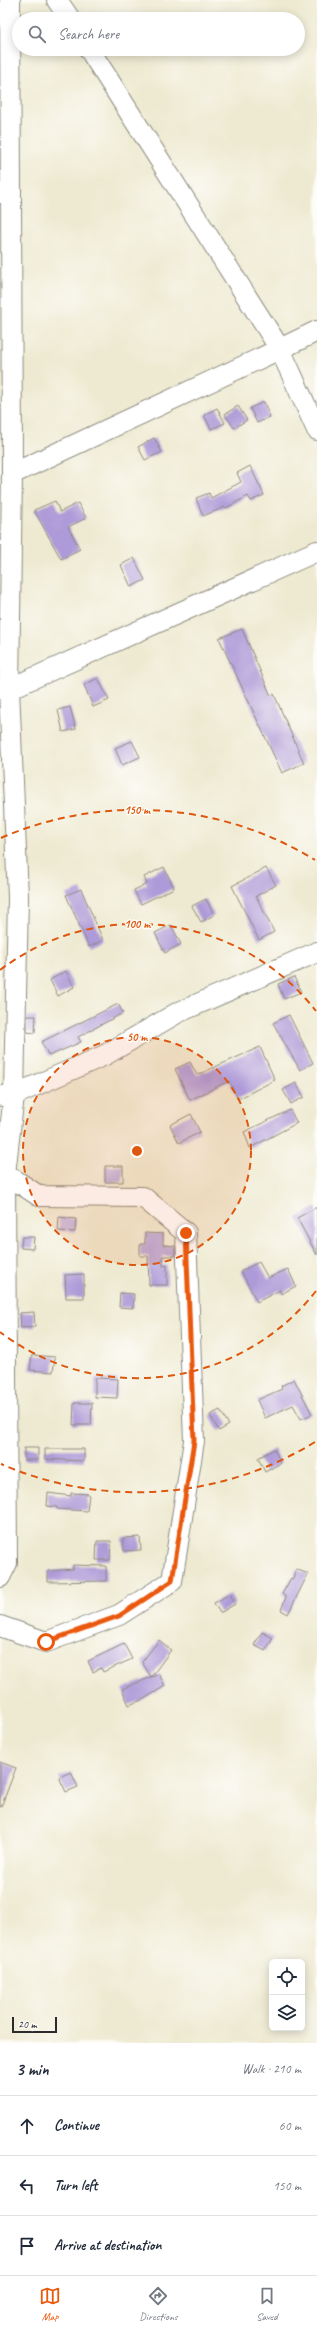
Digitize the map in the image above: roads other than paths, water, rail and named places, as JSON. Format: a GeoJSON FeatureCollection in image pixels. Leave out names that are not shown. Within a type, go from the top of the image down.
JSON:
{"type":"FeatureCollection","features":[{"type":"Feature","properties":{"kind":"street"},"geometry":{"type":"LineString","coordinates":[[0,1577],[7,1563],[3,1172],[18,897],[4,689],[12,474],[6,193],[10,0]]}},
{"type":"Feature","properties":{"kind":"street"},"geometry":{"type":"LineString","coordinates":[[57,0],[65,12]]}},
{"type":"Feature","properties":{"kind":"street"},"geometry":{"type":"LineString","coordinates":[[93,56],[280,349],[317,430]]}},
{"type":"Feature","properties":{"kind":"street"},"geometry":{"type":"LineString","coordinates":[[12,474],[317,331]]}},
{"type":"Feature","properties":{"kind":"street"},"geometry":{"type":"LineString","coordinates":[[4,689],[317,551]]}},
{"type":"Feature","properties":{"kind":"street"},"geometry":{"type":"LineString","coordinates":[[7,1096],[104,1055],[177,1013],[317,952]]}},
{"type":"Feature","properties":{"kind":"street"},"geometry":{"type":"LineString","coordinates":[[0,1626],[46,1642],[119,1616],[172,1581],[194,1441],[186,1233],[142,1197],[39,1196],[3,1172]]}}]}
